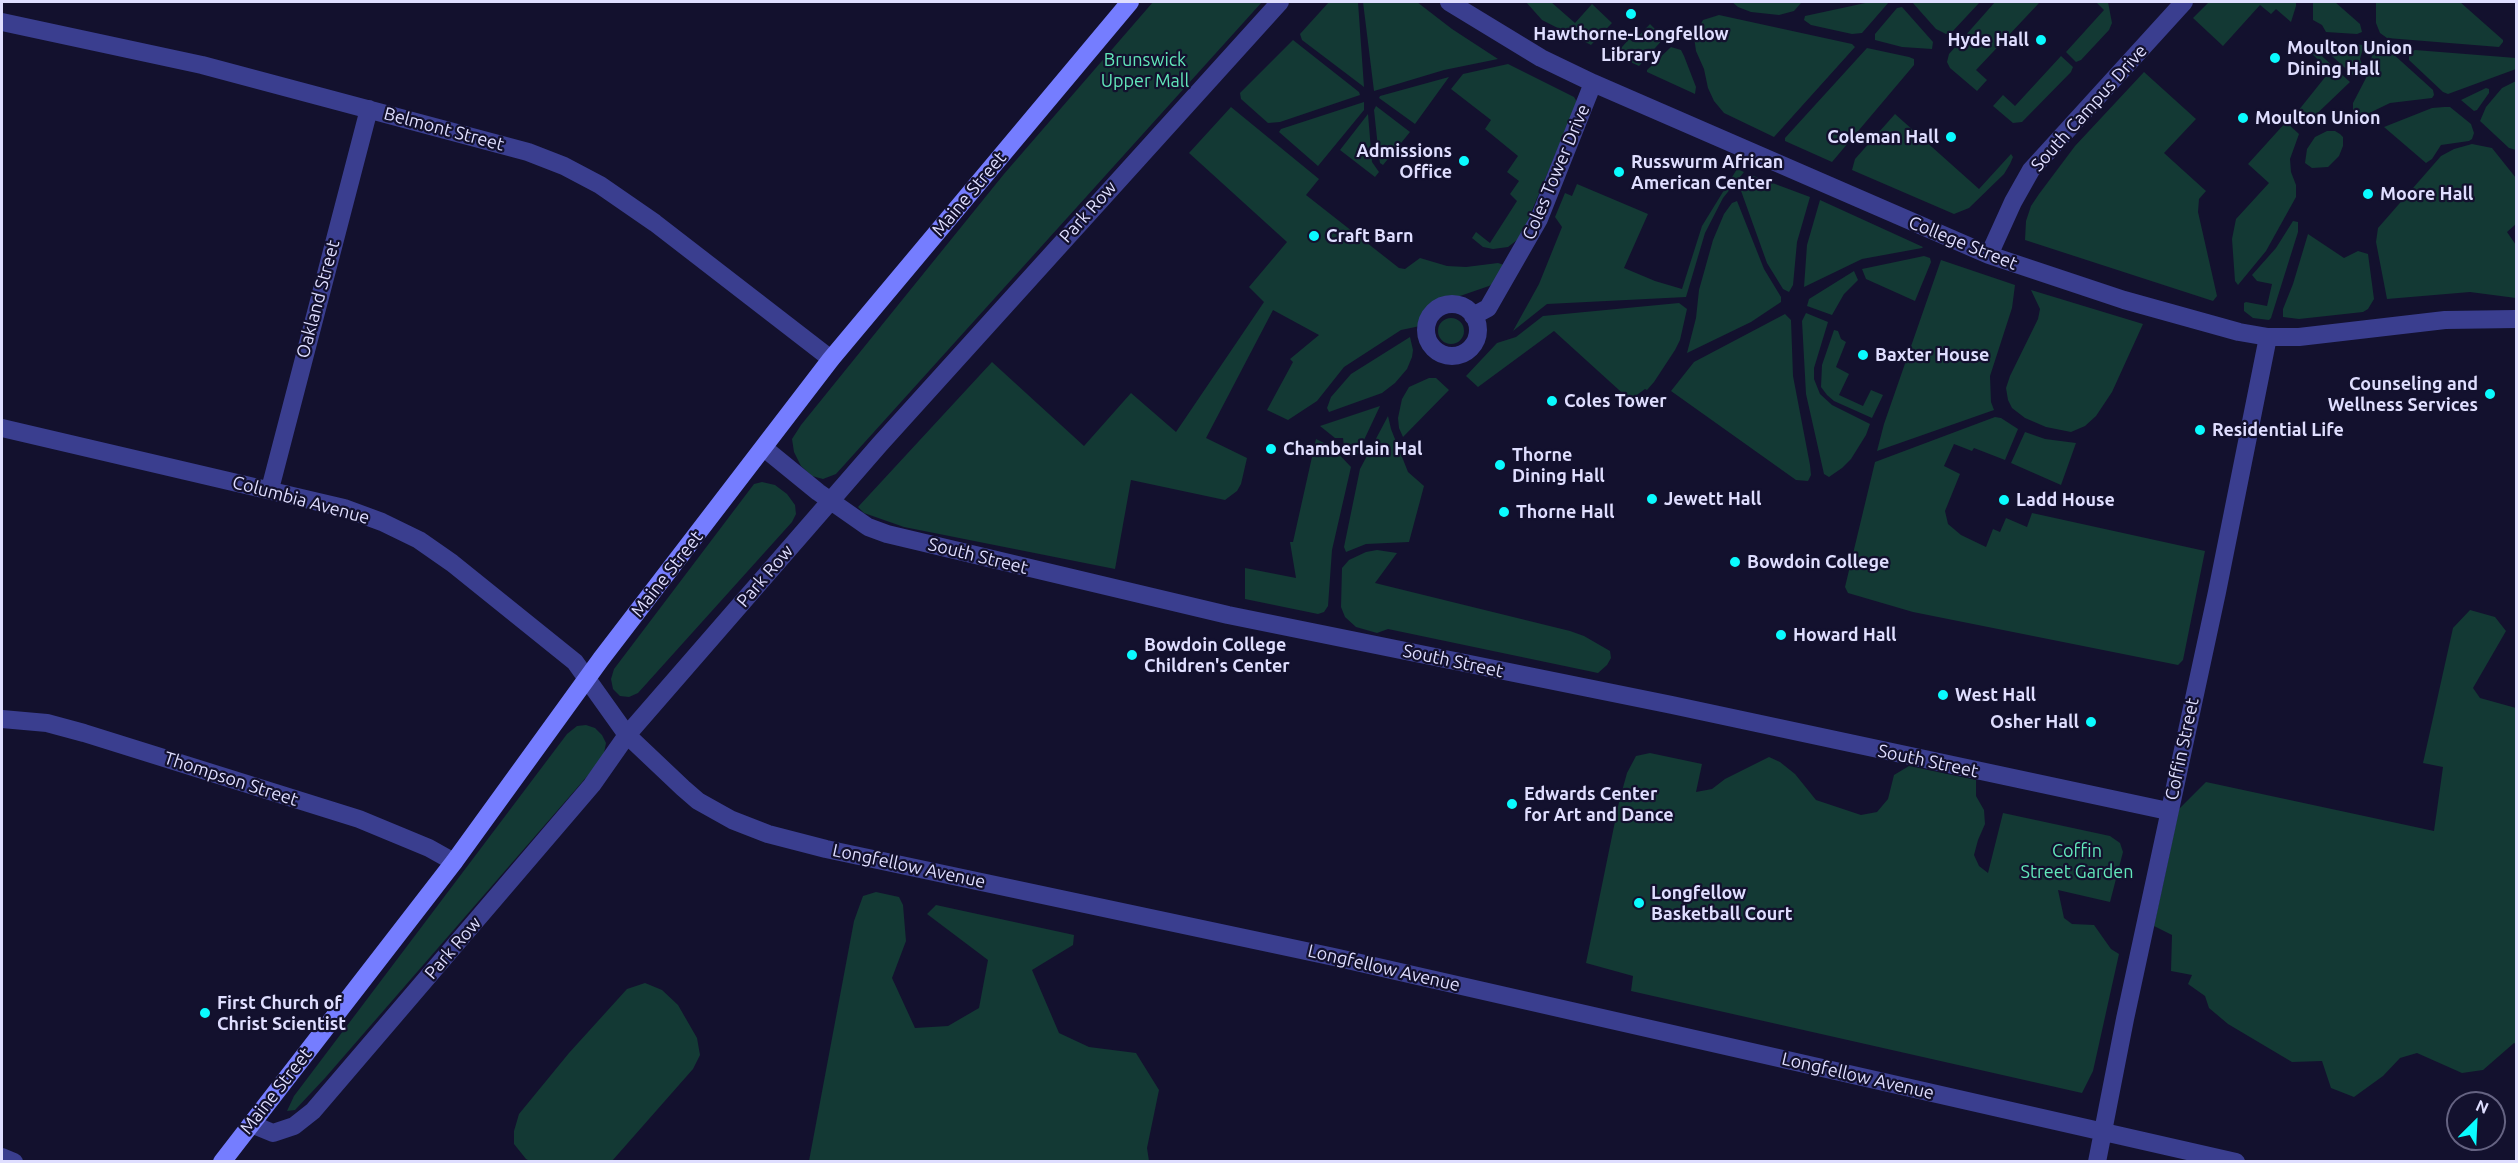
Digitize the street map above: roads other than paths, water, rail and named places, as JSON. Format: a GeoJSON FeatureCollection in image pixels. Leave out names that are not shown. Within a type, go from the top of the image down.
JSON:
{"type":"FeatureCollection","features":[{"type":"Feature","properties":{"kind":"street","name":"Maine Street"},"geometry":{"type":"LineString","coordinates":[[222,1161],[454,862],[587,679],[831,359],[1130,2]]}},
{"type":"Feature","properties":{"kind":"street","name":"Park Row"},"geometry":{"type":"LineString","coordinates":[[251,1124],[273,1133],[294,1126],[314,1111],[592,785],[627,735],[831,500],[1115,182],[1280,2]]}},
{"type":"Feature","properties":{"kind":"street","name":"College Street"},"geometry":{"type":"LineString","coordinates":[[1449,2],[1541,58],[1593,83],[1989,255],[2124,300],[2239,332],[2268,337],[2299,337],[2445,320],[2517,319]]}},
{"type":"Feature","properties":{"kind":"street","name":"South Campus Drive"},"geometry":{"type":"LineString","coordinates":[[1989,255],[2013,202],[2031,170],[2184,2]]}},
{"type":"Feature","properties":{"kind":"street","name":"Belmont Street"},"geometry":{"type":"LineString","coordinates":[[2,22],[202,65],[528,152],[564,166],[600,185],[687,246],[831,359]]}},
{"type":"Feature","properties":{"kind":"street","name":"Coles Tower Drive"},"geometry":{"type":"LineString","coordinates":[[1473,316],[1488,308],[1539,219],[1593,83]]}},
{"type":"Feature","properties":{"kind":"street","name":"Oakland Street"},"geometry":{"type":"LineString","coordinates":[[270,489],[369,109]]}},
{"type":"Feature","properties":{"kind":"street","name":"Coffin Street"},"geometry":{"type":"LineString","coordinates":[[2097,1161],[2168,811],[2217,592],[2268,337]]}},
{"type":"Feature","properties":{"kind":"street","name":"Columbia Avenue"},"geometry":{"type":"LineString","coordinates":[[2,428],[270,489],[344,508],[382,522],[419,540],[452,563],[569,657],[587,679]]}},
{"type":"Feature","properties":{"kind":"street","name":"South Street"},"geometry":{"type":"LineString","coordinates":[[764,448],[868,527],[887,534],[1228,615],[1672,705],[2168,811]]}},
{"type":"Feature","properties":{"kind":"street","name":"Longfellow Avenue"},"geometry":{"type":"LineString","coordinates":[[587,679],[627,735],[698,801],[732,820],[768,834],[826,849],[1334,957],[2236,1161]]}},
{"type":"Feature","properties":{"kind":"street","name":"Thompson Street"},"geometry":{"type":"LineString","coordinates":[[2,719],[47,723],[84,733],[358,819],[429,848],[454,862]]}},
{"type":"Feature","properties":{"kind":"street"},"geometry":{"type":"LineString","coordinates":[[2,1157],[14,1161]]}},
{"type":"Feature","properties":{"kind":"place","name":"Hawthorne-Longfellow Library"},"geometry":{"type":"Point","coordinates":[1631,14]}},
{"type":"Feature","properties":{"kind":"place","name":"Hyde Hall"},"geometry":{"type":"Point","coordinates":[2041,40]}},
{"type":"Feature","properties":{"kind":"place","name":"Moulton Union Dining Hall"},"geometry":{"type":"Point","coordinates":[2275,58]}},
{"type":"Feature","properties":{"kind":"place","name":"Moulton Union"},"geometry":{"type":"Point","coordinates":[2243,118]}},
{"type":"Feature","properties":{"kind":"place","name":"Coleman Hall"},"geometry":{"type":"Point","coordinates":[1951,137]}},
{"type":"Feature","properties":{"kind":"place","name":"Admissions Office"},"geometry":{"type":"Point","coordinates":[1464,161]}},
{"type":"Feature","properties":{"kind":"place","name":"Russwurm African American Center"},"geometry":{"type":"Point","coordinates":[1619,172]}},
{"type":"Feature","properties":{"kind":"place","name":"Moore Hall"},"geometry":{"type":"Point","coordinates":[2368,194]}},
{"type":"Feature","properties":{"kind":"place","name":"Craft Barn"},"geometry":{"type":"Point","coordinates":[1314,236]}},
{"type":"Feature","properties":{"kind":"place","name":"Baxter House"},"geometry":{"type":"Point","coordinates":[1863,355]}},
{"type":"Feature","properties":{"kind":"place","name":"Counseling and Wellness Services"},"geometry":{"type":"Point","coordinates":[2490,394]}},
{"type":"Feature","properties":{"kind":"place","name":"Coles Tower"},"geometry":{"type":"Point","coordinates":[1552,401]}},
{"type":"Feature","properties":{"kind":"place","name":"Residential Life"},"geometry":{"type":"Point","coordinates":[2200,430]}},
{"type":"Feature","properties":{"kind":"place","name":"Chamberlain Hal"},"geometry":{"type":"Point","coordinates":[1271,449]}},
{"type":"Feature","properties":{"kind":"place","name":"Thorne Dining Hall"},"geometry":{"type":"Point","coordinates":[1500,465]}},
{"type":"Feature","properties":{"kind":"place","name":"Jewett Hall"},"geometry":{"type":"Point","coordinates":[1652,499]}},
{"type":"Feature","properties":{"kind":"place","name":"Ladd House"},"geometry":{"type":"Point","coordinates":[2004,500]}},
{"type":"Feature","properties":{"kind":"place","name":"Thorne Hall"},"geometry":{"type":"Point","coordinates":[1504,512]}},
{"type":"Feature","properties":{"kind":"place","name":"Bowdoin College"},"geometry":{"type":"Point","coordinates":[1735,562]}},
{"type":"Feature","properties":{"kind":"place","name":"Howard Hall"},"geometry":{"type":"Point","coordinates":[1781,635]}},
{"type":"Feature","properties":{"kind":"place","name":"Bowdoin College Children's Center"},"geometry":{"type":"Point","coordinates":[1132,655]}},
{"type":"Feature","properties":{"kind":"place","name":"West Hall"},"geometry":{"type":"Point","coordinates":[1943,695]}},
{"type":"Feature","properties":{"kind":"place","name":"Osher Hall"},"geometry":{"type":"Point","coordinates":[2091,722]}},
{"type":"Feature","properties":{"kind":"place","name":"Edwards Center for Art and Dance"},"geometry":{"type":"Point","coordinates":[1512,804]}},
{"type":"Feature","properties":{"kind":"place","name":"Longfellow Basketball Court"},"geometry":{"type":"Point","coordinates":[1639,903]}},
{"type":"Feature","properties":{"kind":"place","name":"First Church of Christ Scientist"},"geometry":{"type":"Point","coordinates":[205,1013]}},
{"type":"Feature","properties":{"kind":"park label","name":"Brunswick Upper Mall"},"geometry":{"type":"Point","coordinates":[1145,70]}},
{"type":"Feature","properties":{"kind":"park label","name":"Coffin Street Garden"},"geometry":{"type":"Point","coordinates":[2077,861]}}]}
